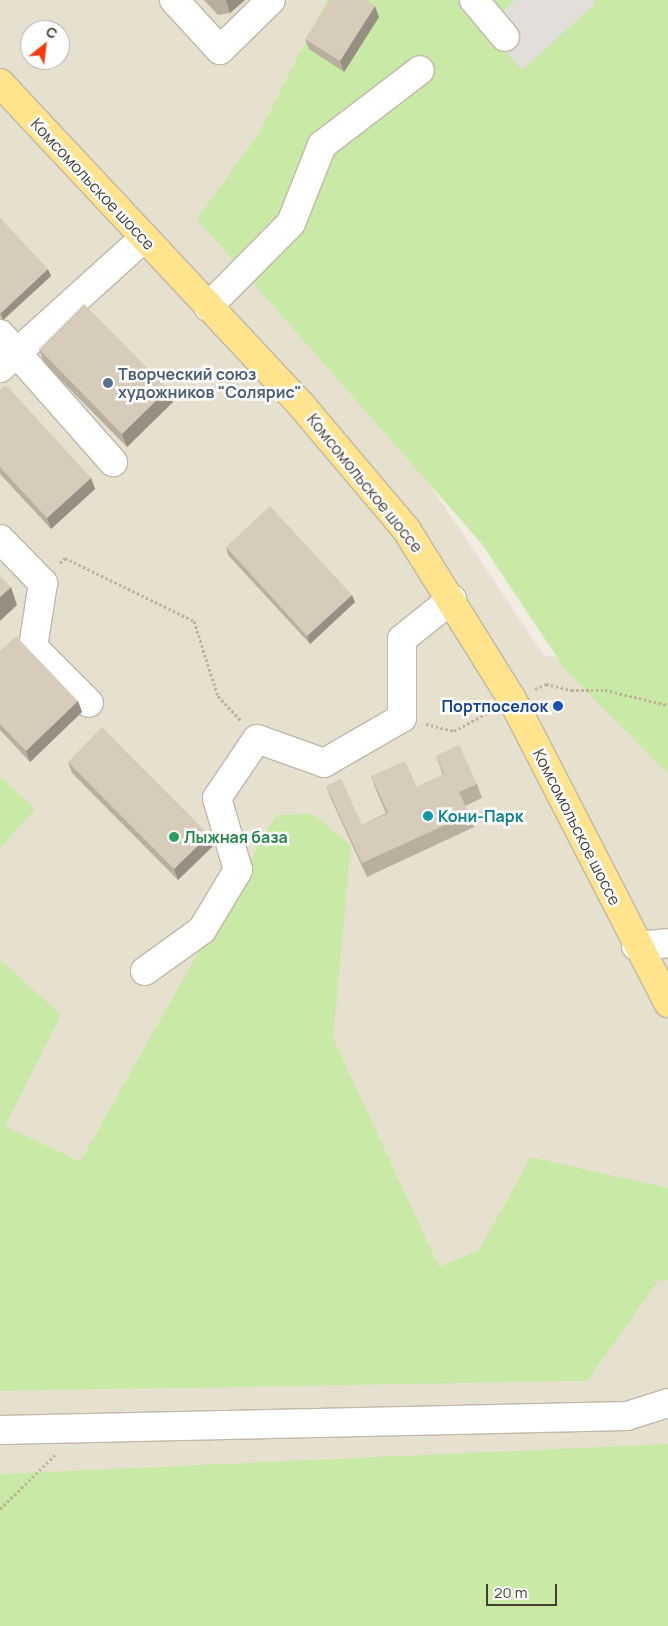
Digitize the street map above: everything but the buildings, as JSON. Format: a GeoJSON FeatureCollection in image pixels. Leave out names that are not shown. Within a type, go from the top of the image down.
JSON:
{"type":"FeatureCollection","features":[{"type":"Feature","properties":{"kind":"main road","name":"Комсомольское шоссе"},"geometry":{"type":"LineString","coordinates":[[0,82],[143,239],[302,406],[406,529],[452,599],[512,699],[636,946],[668,1002]]}},
{"type":"Feature","properties":{"kind":"street"},"geometry":{"type":"LineString","coordinates":[[174,0],[220,50],[271,0]]}},
{"type":"Feature","properties":{"kind":"street"},"geometry":{"type":"LineString","coordinates":[[474,0],[505,37]]}},
{"type":"Feature","properties":{"kind":"street"},"geometry":{"type":"LineString","coordinates":[[208,307],[291,223],[322,145],[420,70]]}},
{"type":"Feature","properties":{"kind":"street"},"geometry":{"type":"LineString","coordinates":[[113,462],[6,351],[143,239]]}},
{"type":"Feature","properties":{"kind":"street"},"geometry":{"type":"LineString","coordinates":[[0,538],[43,583],[33,647],[89,703]]}},
{"type":"Feature","properties":{"kind":"street"},"geometry":{"type":"LineString","coordinates":[[145,971],[202,930],[238,870],[217,798],[257,739],[324,763],[402,718],[402,640],[452,599]]}},
{"type":"Feature","properties":{"kind":"street"},"geometry":{"type":"LineString","coordinates":[[636,946],[668,943]]}},
{"type":"Feature","properties":{"kind":"street"},"geometry":{"type":"LineString","coordinates":[[0,1430],[627,1416],[668,1403]]}},
{"type":"Feature","properties":{"kind":"path"},"geometry":{"type":"LineString","coordinates":[[43,583],[65,558],[194,621],[218,696],[257,739]]}},
{"type":"Feature","properties":{"kind":"path"},"geometry":{"type":"LineString","coordinates":[[571,690],[606,690],[668,705]]}},
{"type":"Feature","properties":{"kind":"path"},"geometry":{"type":"LineString","coordinates":[[0,1509],[82,1428]]}},
{"type":"Feature","properties":{"kind":"shaded area"},"geometry":{"type":"Polygon","coordinates":[[[0,0],[640,0],[321,321],[544,656],[668,664],[668,1481],[0,1518],[0,0]]]}},
{"type":"Feature","properties":{"kind":"shaded area"},"geometry":{"type":"Polygon","coordinates":[[[515,0],[593,0],[596,3],[522,70],[484,28],[515,0]]]}},
{"type":"Feature","properties":{"kind":"green space"},"geometry":{"type":"Polygon","coordinates":[[[327,0],[668,0],[668,774],[565,669],[482,544],[197,219],[259,133],[327,0]]]}},
{"type":"Feature","properties":{"kind":"green space"},"geometry":{"type":"Polygon","coordinates":[[[0,776],[35,809],[0,848],[0,776]]]}},
{"type":"Feature","properties":{"kind":"green space"},"geometry":{"type":"Polygon","coordinates":[[[313,814],[351,846],[333,1038],[439,1267],[479,1250],[531,1157],[668,1188],[668,1280],[658,1281],[587,1381],[0,1391],[0,959],[61,1015],[5,1126],[80,1162],[276,815],[313,814]]]}},
{"type":"Feature","properties":{"kind":"green space"},"geometry":{"type":"Polygon","coordinates":[[[668,1444],[668,1626],[0,1626],[0,1474],[668,1444]]]}},
{"type":"Feature","properties":{"kind":"place","name":"Творческий союз художников \"Солярис\""},"geometry":{"type":"Point","coordinates":[108,383]}},
{"type":"Feature","properties":{"kind":"place","name":"Портпоселок"},"geometry":{"type":"Point","coordinates":[558,706]}},
{"type":"Feature","properties":{"kind":"place","name":"Кони-Парк"},"geometry":{"type":"Point","coordinates":[428,816]}},
{"type":"Feature","properties":{"kind":"place","name":"Лыжная база"},"geometry":{"type":"Point","coordinates":[174,837]}}]}
